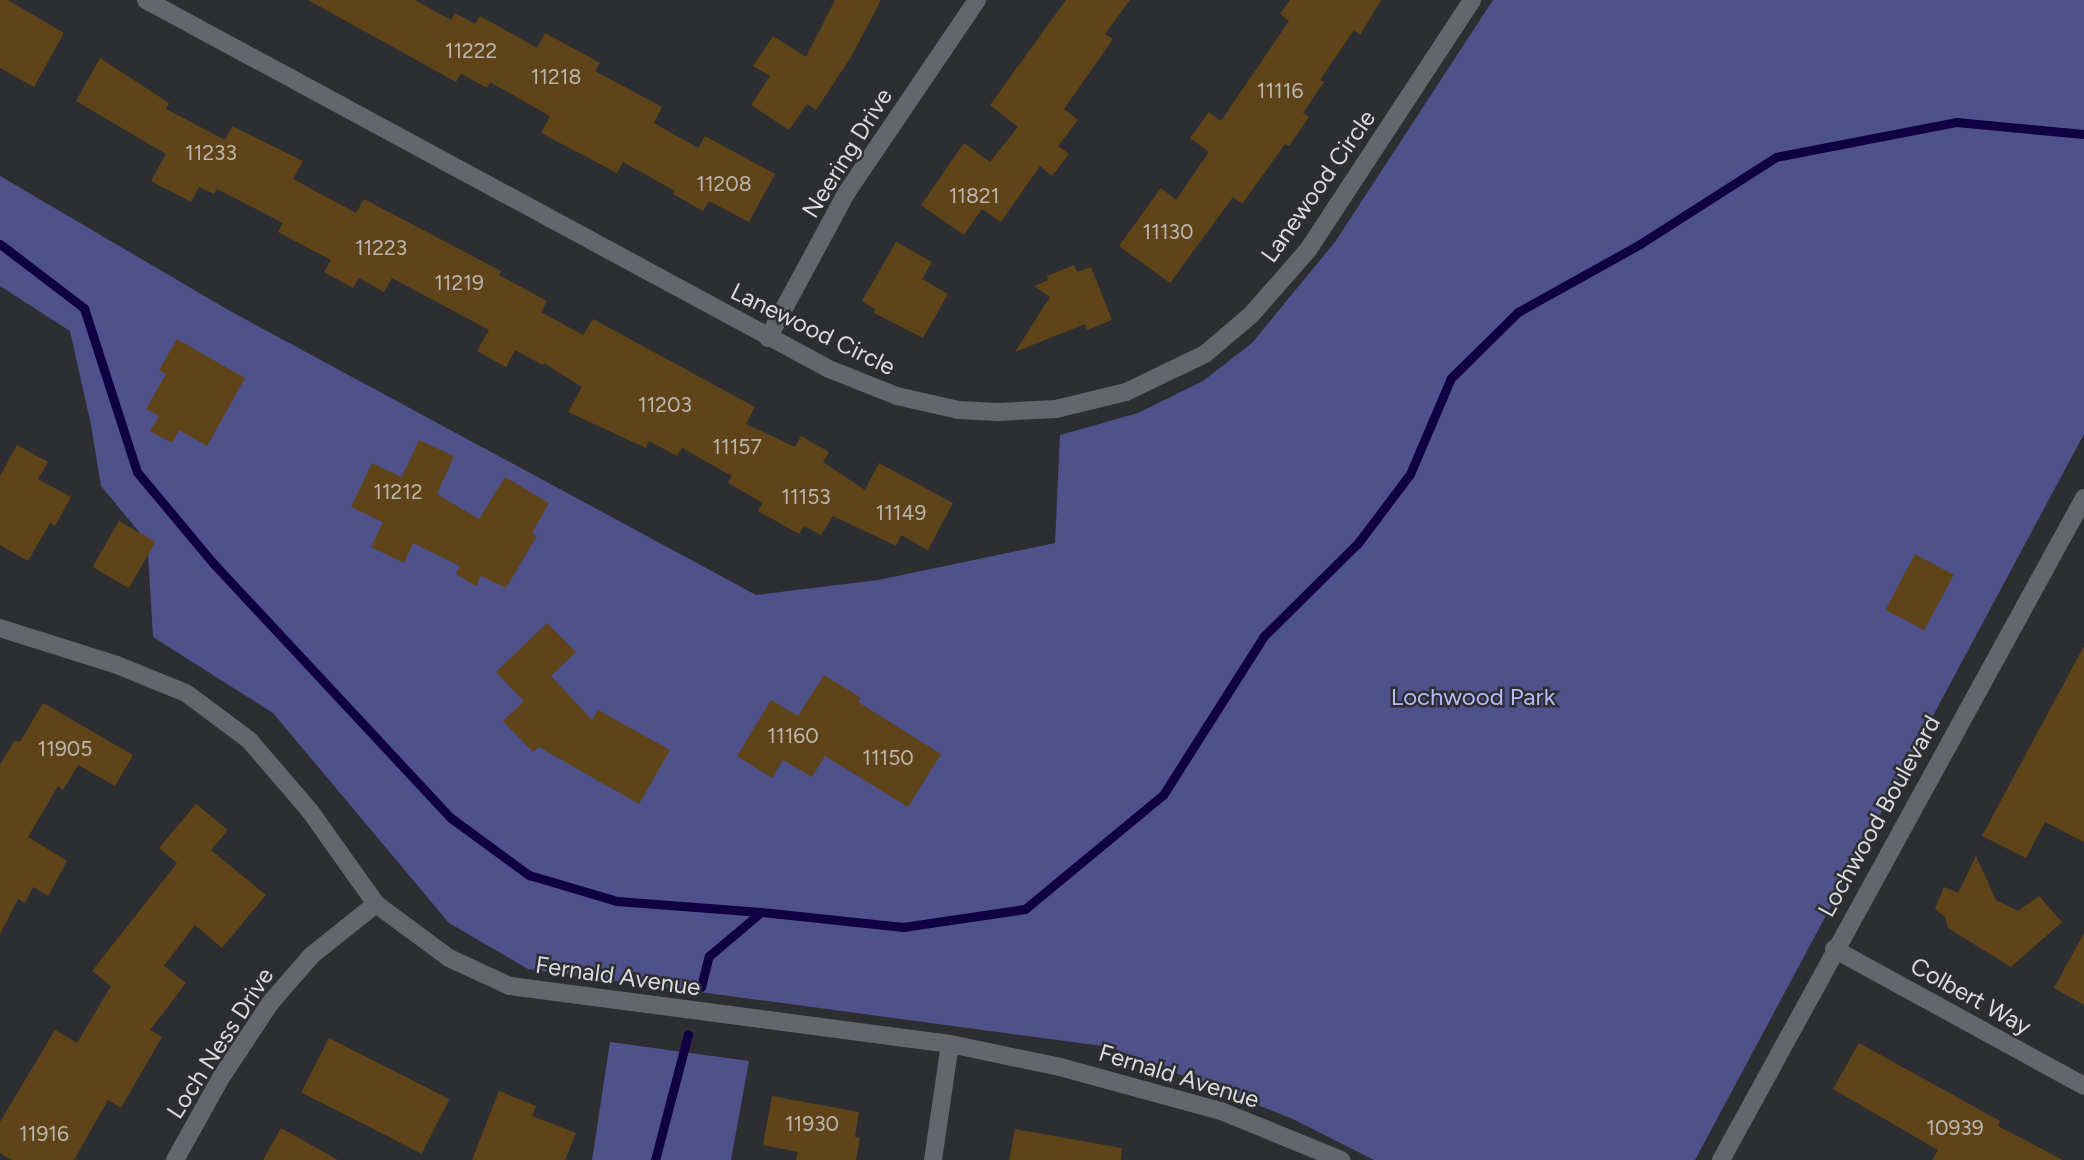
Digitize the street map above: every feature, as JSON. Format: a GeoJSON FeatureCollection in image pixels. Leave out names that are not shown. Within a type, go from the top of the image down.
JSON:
{"type":"FeatureCollection","features":[{"type":"Feature","properties":{"kind":"street","name":"Lanewood Circle"},"geometry":{"type":"LineString","coordinates":[[146,0],[829,369],[897,396],[958,410],[998,412],[1056,409],[1138,387],[1205,354],[1251,316],[1308,250],[1472,0]]}},
{"type":"Feature","properties":{"kind":"street","name":"Neering Drive"},"geometry":{"type":"LineString","coordinates":[[768,338],[847,192],[978,0]]}},
{"type":"Feature","properties":{"kind":"street","name":"Lochwood Boulevard"},"geometry":{"type":"LineString","coordinates":[[1721,1160],[1834,949],[2084,498]]}},
{"type":"Feature","properties":{"kind":"street","name":"Fernald Avenue"},"geometry":{"type":"LineString","coordinates":[[0,628],[117,665],[186,693],[249,740],[310,811],[376,904],[449,958],[510,986],[950,1044],[1145,1088],[1221,1111],[1340,1160]]}},
{"type":"Feature","properties":{"kind":"street","name":"Loch Ness Drive"},"geometry":{"type":"LineString","coordinates":[[175,1160],[222,1076],[271,1002],[312,955],[376,904]]}},
{"type":"Feature","properties":{"kind":"street","name":"Colbert Way"},"geometry":{"type":"LineString","coordinates":[[1834,949],[2084,1086]]}},
{"type":"Feature","properties":{"kind":"street"},"geometry":{"type":"LineString","coordinates":[[933,1160],[950,1044]]}},
{"type":"Feature","properties":{"kind":"green space","name":"Lochwood Park"},"geometry":{"type":"Polygon","coordinates":[[[1493,0],[2084,0],[2084,434],[1695,1160],[1374,1160],[1293,1119],[1110,1047],[528,969],[449,923],[273,713],[153,637],[148,553],[140,533],[101,486],[91,425],[70,331],[0,286],[0,176],[230,311],[756,595],[878,580],[1055,543],[1060,435],[1138,413],[1203,381],[1252,343],[1335,242],[1493,0]]]}},
{"type":"Feature","properties":{"kind":"green space"},"geometry":{"type":"Polygon","coordinates":[[[610,1042],[749,1061],[731,1160],[592,1160],[610,1042]]]}},
{"type":"Feature","properties":{"kind":"building"},"geometry":{"type":"Polygon","coordinates":[[[0,0],[8,0],[64,33],[34,87],[0,68],[0,0]]]}},
{"type":"Feature","properties":{"kind":"building"},"geometry":{"type":"Polygon","coordinates":[[[308,0],[415,0],[451,20],[455,13],[475,24],[480,16],[537,48],[545,33],[600,63],[595,71],[662,107],[654,123],[698,148],[705,136],[775,174],[749,222],[709,201],[703,211],[673,194],[675,191],[623,162],[617,173],[541,133],[550,116],[490,82],[487,88],[461,74],[456,82],[308,0]]]}},
{"type":"Feature","properties":{"kind":"building"},"geometry":{"type":"Polygon","coordinates":[[[835,0],[881,0],[851,57],[816,110],[807,104],[789,130],[751,105],[770,76],[753,66],[773,36],[806,57],[835,0]]]}},
{"type":"Feature","properties":{"kind":"building"},"geometry":{"type":"Polygon","coordinates":[[[1066,0],[1130,0],[1105,34],[1113,39],[1064,109],[1078,120],[1058,146],[1069,154],[1052,176],[1040,166],[1001,222],[982,209],[964,235],[921,205],[964,143],[990,162],[1018,127],[990,105],[1066,0]]]}},
{"type":"Feature","properties":{"kind":"building"},"geometry":{"type":"Polygon","coordinates":[[[1290,0],[1381,0],[1360,35],[1354,30],[1320,80],[1324,82],[1303,113],[1309,117],[1289,146],[1285,144],[1242,204],[1233,197],[1170,283],[1119,246],[1161,188],[1176,200],[1209,152],[1190,138],[1209,112],[1221,121],[1289,21],[1280,14],[1290,0]]]}},
{"type":"Feature","properties":{"kind":"building"},"geometry":{"type":"Polygon","coordinates":[[[100,58],[169,103],[166,109],[225,140],[232,126],[303,161],[293,179],[356,213],[364,199],[501,271],[499,275],[547,301],[541,312],[583,335],[593,319],[755,407],[746,424],[795,447],[801,436],[829,452],[823,462],[865,490],[879,463],[953,503],[928,550],[901,535],[896,546],[833,516],[821,535],[804,526],[799,534],[758,511],[763,503],[728,483],[732,476],[682,448],[677,456],[649,441],[646,448],[568,412],[582,387],[544,363],[543,365],[515,350],[506,367],[477,351],[489,330],[392,278],[384,292],[359,278],[353,288],[324,272],[331,260],[278,232],[283,223],[217,189],[214,194],[199,187],[191,202],[151,181],[166,154],[76,101],[100,58]]]}},
{"type":"Feature","properties":{"kind":"building"},"geometry":{"type":"Polygon","coordinates":[[[896,242],[932,262],[922,279],[948,294],[923,338],[874,313],[876,310],[862,301],[896,242]]]}},
{"type":"Feature","properties":{"kind":"building"},"geometry":{"type":"Polygon","coordinates":[[[1074,265],[1077,272],[1091,267],[1112,320],[1087,330],[1085,324],[1015,352],[1050,297],[1034,286],[1048,280],[1047,276],[1074,265]]]}},
{"type":"Feature","properties":{"kind":"building"},"geometry":{"type":"Polygon","coordinates":[[[177,339],[245,378],[207,446],[179,430],[172,443],[150,431],[159,416],[146,409],[166,374],[159,370],[177,339]]]}},
{"type":"Feature","properties":{"kind":"building"},"geometry":{"type":"Polygon","coordinates":[[[419,440],[454,456],[437,494],[479,519],[505,477],[549,503],[532,533],[537,536],[506,588],[481,576],[476,586],[456,574],[460,566],[413,543],[404,563],[371,547],[383,522],[351,507],[372,463],[402,477],[419,440]]]}},
{"type":"Feature","properties":{"kind":"building"},"geometry":{"type":"Polygon","coordinates":[[[17,445],[48,462],[38,479],[71,497],[55,526],[50,523],[28,561],[0,545],[0,476],[17,445]]]}},
{"type":"Feature","properties":{"kind":"building"},"geometry":{"type":"Polygon","coordinates":[[[119,521],[155,542],[129,588],[92,567],[119,521]]]}},
{"type":"Feature","properties":{"kind":"building"},"geometry":{"type":"Polygon","coordinates":[[[1915,554],[1954,575],[1924,630],[1885,610],[1915,554]]]}},
{"type":"Feature","properties":{"kind":"building"},"geometry":{"type":"Polygon","coordinates":[[[547,623],[576,652],[551,676],[592,720],[598,710],[670,750],[639,804],[539,747],[533,752],[503,721],[524,701],[496,672],[547,623]]]}},
{"type":"Feature","properties":{"kind":"building"},"geometry":{"type":"Polygon","coordinates":[[[2084,646],[2084,842],[2045,822],[2026,858],[1982,836],[2084,646]]]}},
{"type":"Feature","properties":{"kind":"building"},"geometry":{"type":"Polygon","coordinates":[[[824,675],[861,698],[858,702],[941,754],[908,807],[825,756],[812,777],[783,760],[772,778],[737,756],[771,700],[798,716],[824,675]]]}},
{"type":"Feature","properties":{"kind":"building"},"geometry":{"type":"Polygon","coordinates":[[[43,703],[133,755],[115,786],[78,765],[63,790],[58,786],[28,837],[67,861],[48,896],[33,887],[25,903],[18,899],[0,934],[0,765],[15,740],[20,742],[43,703]]]}},
{"type":"Feature","properties":{"kind":"building"},"geometry":{"type":"Polygon","coordinates":[[[196,804],[228,830],[211,850],[266,895],[222,948],[195,925],[164,966],[186,983],[150,1030],[162,1037],[121,1108],[108,1100],[74,1160],[13,1160],[6,1157],[0,1153],[0,1122],[55,1030],[77,1043],[111,986],[92,971],[177,863],[159,848],[196,804]]]}},
{"type":"Feature","properties":{"kind":"building"},"geometry":{"type":"Polygon","coordinates":[[[1976,856],[1996,900],[2018,911],[2039,896],[2062,922],[2011,967],[1948,928],[1945,917],[1935,909],[1944,887],[1958,893],[1976,856]]]}},
{"type":"Feature","properties":{"kind":"building"},"geometry":{"type":"Polygon","coordinates":[[[2084,933],[2084,1005],[2054,988],[2084,933]]]}},
{"type":"Feature","properties":{"kind":"building"},"geometry":{"type":"Polygon","coordinates":[[[329,1038],[449,1099],[422,1154],[301,1092],[329,1038]]]}},
{"type":"Feature","properties":{"kind":"building"},"geometry":{"type":"Polygon","coordinates":[[[1859,1043],[2000,1121],[1998,1126],[2063,1160],[1932,1160],[1938,1150],[1833,1089],[1859,1043]]]}},
{"type":"Feature","properties":{"kind":"building"},"geometry":{"type":"Polygon","coordinates":[[[499,1091],[536,1106],[532,1116],[576,1133],[565,1160],[472,1160],[499,1091]]]}},
{"type":"Feature","properties":{"kind":"building"},"geometry":{"type":"Polygon","coordinates":[[[772,1096],[859,1112],[855,1137],[860,1138],[856,1160],[796,1160],[798,1152],[763,1145],[772,1096]]]}},
{"type":"Feature","properties":{"kind":"building"},"geometry":{"type":"Polygon","coordinates":[[[281,1128],[338,1160],[263,1160],[281,1128]]]}},
{"type":"Feature","properties":{"kind":"building"},"geometry":{"type":"Polygon","coordinates":[[[1015,1129],[1122,1148],[1121,1160],[1009,1160],[1015,1129]]]}},
{"type":"Feature","properties":{"kind":"waterway"},"geometry":{"type":"LineString","coordinates":[[0,244],[84,308],[137,472],[213,563],[451,818],[529,875],[617,901],[903,927],[1025,909],[1163,795],[1264,636],[1358,543],[1410,474],[1451,378],[1518,312],[1640,244],[1776,157],[1956,122],[2084,134]]}},
{"type":"Feature","properties":{"kind":"waterway"},"geometry":{"type":"LineString","coordinates":[[701,987],[709,956],[761,912]]}},
{"type":"Feature","properties":{"kind":"waterway"},"geometry":{"type":"LineString","coordinates":[[655,1160],[688,1034]]}}]}
